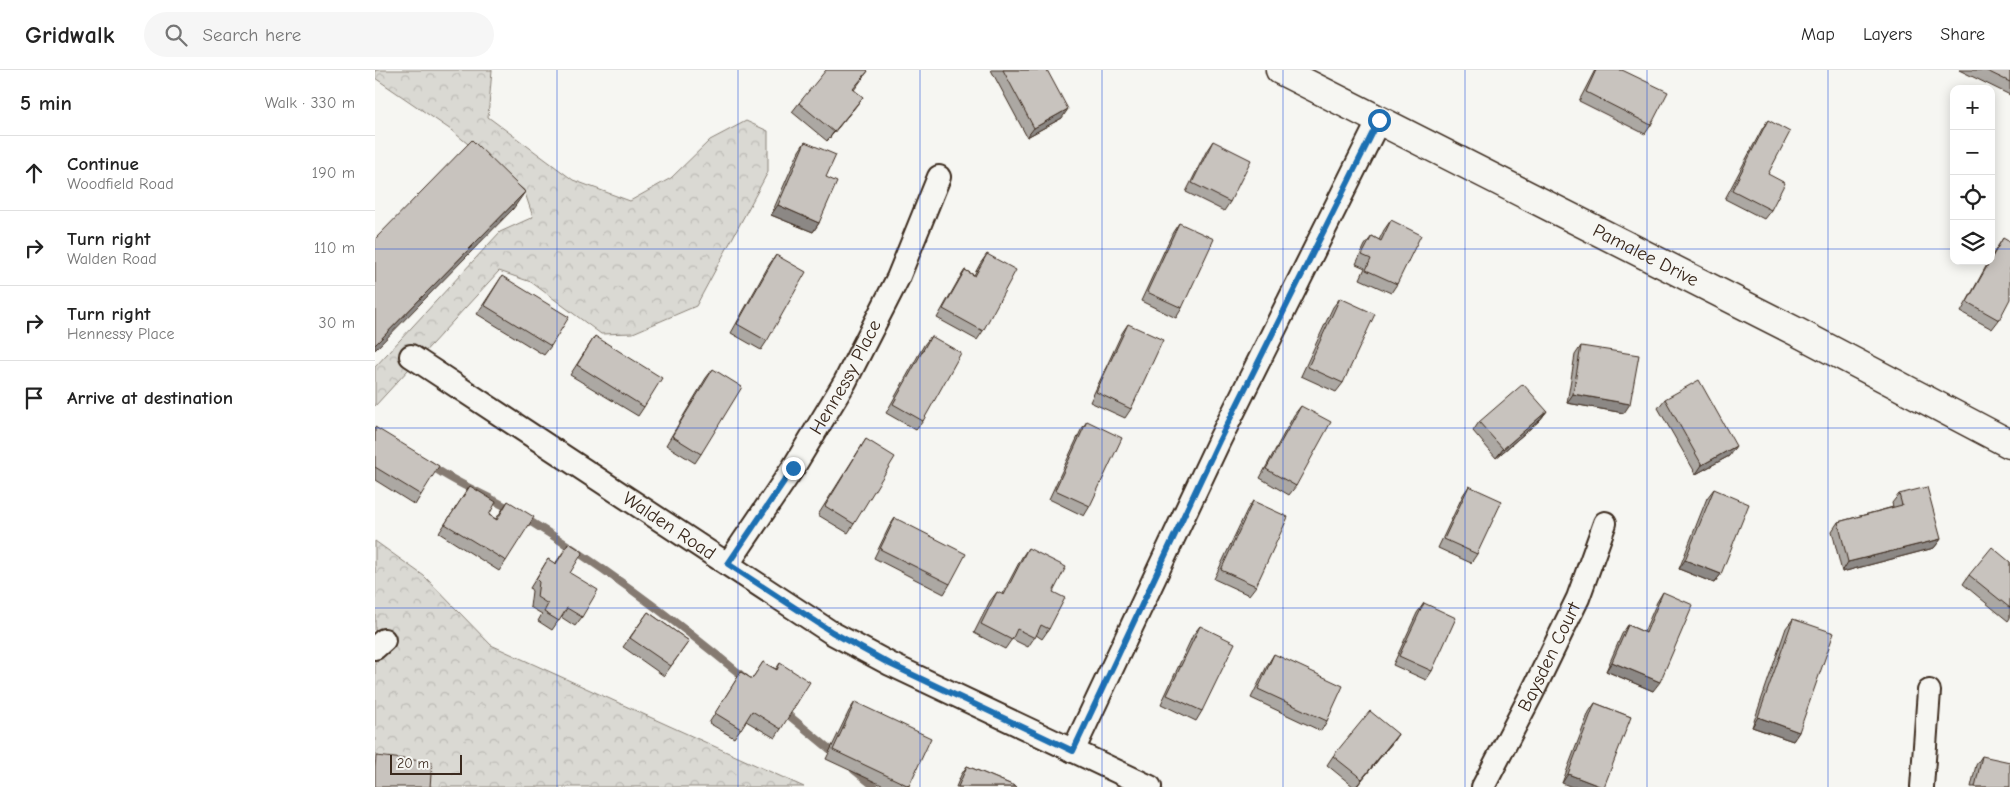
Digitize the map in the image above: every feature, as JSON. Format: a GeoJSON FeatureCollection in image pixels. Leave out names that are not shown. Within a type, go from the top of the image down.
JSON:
{"type":"FeatureCollection","features":[{"type":"Feature","properties":{"kind":"main road","name":"Pamalee Drive"},"geometry":{"type":"LineString","coordinates":[[1280,70],[1797,332],[2010,444]]}},
{"type":"Feature","properties":{"kind":"street"},"geometry":{"type":"LineString","coordinates":[[1073,751],[1219,441],[1379,120]]}},
{"type":"Feature","properties":{"kind":"street","name":"Hennessy Place"},"geometry":{"type":"LineString","coordinates":[[728,564],[793,468],[845,382],[898,278],[939,177]]}},
{"type":"Feature","properties":{"kind":"street","name":"Walden Road"},"geometry":{"type":"LineString","coordinates":[[411,356],[832,632],[890,664],[1150,787]]}},
{"type":"Feature","properties":{"kind":"street","name":"Baysden Court"},"geometry":{"type":"LineString","coordinates":[[1483,787],[1532,693],[1578,598],[1605,523]]}},
{"type":"Feature","properties":{"kind":"street"},"geometry":{"type":"LineString","coordinates":[[1922,787],[1929,691]]}},
{"type":"Feature","properties":{"kind":"green space"},"geometry":{"type":"Polygon","coordinates":[[[375,70],[492,70],[488,117],[573,180],[630,201],[671,178],[710,140],[746,121],[768,131],[768,172],[696,306],[633,333],[601,334],[531,282],[499,271],[375,406],[375,367],[500,232],[533,217],[524,190],[451,130],[375,78],[375,70]]]}},
{"type":"Feature","properties":{"kind":"green space"},"geometry":{"type":"Polygon","coordinates":[[[375,541],[424,576],[491,645],[804,787],[433,787],[375,754],[375,541]]]}},
{"type":"Feature","properties":{"kind":"building"},"geometry":{"type":"Polygon","coordinates":[[[826,70],[868,71],[853,89],[863,97],[834,132],[799,103],[826,70]]]}},
{"type":"Feature","properties":{"kind":"building"},"geometry":{"type":"Polygon","coordinates":[[[1003,70],[1047,70],[1068,109],[1034,128],[1003,70]]]}},
{"type":"Feature","properties":{"kind":"building"},"geometry":{"type":"Polygon","coordinates":[[[1596,70],[1622,70],[1668,92],[1651,125],[1586,92],[1596,70]]]}},
{"type":"Feature","properties":{"kind":"building"},"geometry":{"type":"Polygon","coordinates":[[[1985,70],[2010,70],[2010,82],[1985,70]]]}},
{"type":"Feature","properties":{"kind":"building"},"geometry":{"type":"Polygon","coordinates":[[[1768,120],[1790,132],[1768,174],[1785,183],[1771,210],[1732,190],[1768,120]]]}},
{"type":"Feature","properties":{"kind":"building"},"geometry":{"type":"Polygon","coordinates":[[[472,140],[525,192],[375,345],[375,239],[472,140]]]}},
{"type":"Feature","properties":{"kind":"building"},"geometry":{"type":"Polygon","coordinates":[[[1213,141],[1251,160],[1230,202],[1192,183],[1213,141]]]}},
{"type":"Feature","properties":{"kind":"building"},"geometry":{"type":"Polygon","coordinates":[[[805,142],[836,155],[826,177],[837,182],[819,223],[778,205],[805,142]]]}},
{"type":"Feature","properties":{"kind":"building"},"geometry":{"type":"Polygon","coordinates":[[[1391,220],[1421,235],[1397,284],[1366,270],[1371,259],[1362,255],[1372,236],[1381,241],[1391,220]]]}},
{"type":"Feature","properties":{"kind":"building"},"geometry":{"type":"Polygon","coordinates":[[[1179,223],[1214,239],[1182,308],[1147,292],[1179,223]]]}},
{"type":"Feature","properties":{"kind":"building"},"geometry":{"type":"Polygon","coordinates":[[[2003,238],[2010,242],[2010,299],[1999,320],[1967,302],[1988,265],[1995,265],[1995,252],[2003,238]]]}},
{"type":"Feature","properties":{"kind":"building"},"geometry":{"type":"Polygon","coordinates":[[[987,254],[1016,270],[983,331],[943,309],[965,270],[975,276],[987,254]]]}},
{"type":"Feature","properties":{"kind":"building"},"geometry":{"type":"Polygon","coordinates":[[[776,255],[806,272],[767,341],[737,324],[776,255]]]}},
{"type":"Feature","properties":{"kind":"building"},"geometry":{"type":"Polygon","coordinates":[[[502,276],[569,317],[551,346],[484,305],[502,276]]]}},
{"type":"Feature","properties":{"kind":"building"},"geometry":{"type":"Polygon","coordinates":[[[1340,298],[1375,314],[1343,383],[1308,367],[1340,298]]]}},
{"type":"Feature","properties":{"kind":"building"},"geometry":{"type":"Polygon","coordinates":[[[1128,324],[1163,340],[1131,409],[1096,392],[1128,324]]]}},
{"type":"Feature","properties":{"kind":"building"},"geometry":{"type":"Polygon","coordinates":[[[595,336],[662,378],[644,407],[577,365],[595,336]]]}},
{"type":"Feature","properties":{"kind":"building"},"geometry":{"type":"Polygon","coordinates":[[[931,336],[961,353],[923,421],[893,404],[931,336]]]}},
{"type":"Feature","properties":{"kind":"building"},"geometry":{"type":"Polygon","coordinates":[[[1581,346],[1639,355],[1630,404],[1573,394],[1581,346]]]}},
{"type":"Feature","properties":{"kind":"building"},"geometry":{"type":"Polygon","coordinates":[[[713,369],[742,387],[701,454],[672,436],[713,369]]]}},
{"type":"Feature","properties":{"kind":"building"},"geometry":{"type":"Polygon","coordinates":[[[1699,380],[1736,446],[1702,465],[1665,399],[1699,380]]]}},
{"type":"Feature","properties":{"kind":"building"},"geometry":{"type":"Polygon","coordinates":[[[1523,384],[1547,411],[1503,449],[1479,422],[1523,384]]]}},
{"type":"Feature","properties":{"kind":"building"},"geometry":{"type":"Polygon","coordinates":[[[1301,406],[1331,422],[1296,486],[1266,469],[1301,406]]]}},
{"type":"Feature","properties":{"kind":"building"},"geometry":{"type":"Polygon","coordinates":[[[1087,421],[1122,438],[1090,506],[1055,490],[1087,421]]]}},
{"type":"Feature","properties":{"kind":"building"},"geometry":{"type":"Polygon","coordinates":[[[375,427],[439,466],[421,495],[375,467],[375,427]]]}},
{"type":"Feature","properties":{"kind":"building"},"geometry":{"type":"Polygon","coordinates":[[[866,439],[895,457],[854,524],[825,506],[866,439]]]}},
{"type":"Feature","properties":{"kind":"building"},"geometry":{"type":"Polygon","coordinates":[[[470,486],[496,502],[489,515],[497,520],[508,501],[534,517],[506,561],[445,524],[470,486]]]}},
{"type":"Feature","properties":{"kind":"building"},"geometry":{"type":"Polygon","coordinates":[[[1469,486],[1502,501],[1477,554],[1444,539],[1469,486]]]}},
{"type":"Feature","properties":{"kind":"building"},"geometry":{"type":"Polygon","coordinates":[[[1927,487],[1941,539],[1848,562],[1838,522],[1902,505],[1899,494],[1927,487]]]}},
{"type":"Feature","properties":{"kind":"building"},"geometry":{"type":"Polygon","coordinates":[[[1714,489],[1749,504],[1721,574],[1685,560],[1714,489]]]}},
{"type":"Feature","properties":{"kind":"building"},"geometry":{"type":"Polygon","coordinates":[[[1253,501],[1288,517],[1256,586],[1221,570],[1253,501]]]}},
{"type":"Feature","properties":{"kind":"building"},"geometry":{"type":"Polygon","coordinates":[[[895,518],[966,554],[950,584],[880,549],[895,518]]]}},
{"type":"Feature","properties":{"kind":"building"},"geometry":{"type":"Polygon","coordinates":[[[569,543],[583,552],[570,573],[598,590],[582,617],[567,608],[559,621],[544,612],[548,604],[537,597],[539,582],[536,579],[548,559],[556,564],[569,543]]]}},
{"type":"Feature","properties":{"kind":"building"},"geometry":{"type":"Polygon","coordinates":[[[1992,547],[2010,562],[2010,608],[1969,575],[1992,547]]]}},
{"type":"Feature","properties":{"kind":"building"},"geometry":{"type":"Polygon","coordinates":[[[1028,548],[1066,567],[1053,592],[1065,598],[1049,629],[1041,625],[1035,638],[1017,629],[1012,640],[981,624],[997,592],[1004,595],[1028,548]]]}},
{"type":"Feature","properties":{"kind":"building"},"geometry":{"type":"Polygon","coordinates":[[[1663,592],[1693,605],[1660,682],[1612,662],[1628,625],[1646,633],[1663,592]]]}},
{"type":"Feature","properties":{"kind":"building"},"geometry":{"type":"Polygon","coordinates":[[[1424,603],[1456,618],[1432,671],[1399,656],[1424,603]]]}},
{"type":"Feature","properties":{"kind":"building"},"geometry":{"type":"Polygon","coordinates":[[[648,612],[689,641],[671,666],[630,638],[648,612]]]}},
{"type":"Feature","properties":{"kind":"building"},"geometry":{"type":"Polygon","coordinates":[[[1793,619],[1834,633],[1799,732],[1758,717],[1793,619]]]}},
{"type":"Feature","properties":{"kind":"building"},"geometry":{"type":"Polygon","coordinates":[[[1200,626],[1235,643],[1202,711],[1167,695],[1200,626]]]}},
{"type":"Feature","properties":{"kind":"building"},"geometry":{"type":"Polygon","coordinates":[[[1274,654],[1343,686],[1327,721],[1258,689],[1274,654]]]}},
{"type":"Feature","properties":{"kind":"building"},"geometry":{"type":"Polygon","coordinates":[[[763,662],[777,670],[780,663],[810,682],[781,729],[752,711],[741,729],[715,713],[741,672],[752,679],[763,662]]]}},
{"type":"Feature","properties":{"kind":"building"},"geometry":{"type":"Polygon","coordinates":[[[855,702],[931,738],[909,786],[833,750],[855,702]]]}},
{"type":"Feature","properties":{"kind":"building"},"geometry":{"type":"Polygon","coordinates":[[[1595,703],[1631,717],[1604,787],[1568,774],[1595,703]]]}},
{"type":"Feature","properties":{"kind":"building"},"geometry":{"type":"Polygon","coordinates":[[[1370,711],[1398,734],[1362,779],[1333,756],[1370,711]]]}},
{"type":"Feature","properties":{"kind":"building"},"geometry":{"type":"Polygon","coordinates":[[[376,756],[432,762],[430,787],[375,787],[376,756]]]}},
{"type":"Feature","properties":{"kind":"building"},"geometry":{"type":"Polygon","coordinates":[[[1982,756],[2010,762],[2010,787],[1975,787],[1982,756]]]}},
{"type":"Feature","properties":{"kind":"building"},"geometry":{"type":"Polygon","coordinates":[[[967,766],[1017,787],[958,787],[967,766]]]}},
{"type":"Feature","properties":{"kind":"waterway"},"geometry":{"type":"LineString","coordinates":[[429,464],[449,477],[513,511]]}},
{"type":"Feature","properties":{"kind":"waterway"},"geometry":{"type":"LineString","coordinates":[[523,517],[581,554],[637,594],[746,679]]}},
{"type":"Feature","properties":{"kind":"waterway"},"geometry":{"type":"LineString","coordinates":[[781,709],[838,756]]}},
{"type":"Feature","properties":{"kind":"waterway"},"geometry":{"type":"LineString","coordinates":[[854,770],[875,787]]}},
{"type":"Feature","properties":{"kind":"route"},"geometry":{"type":"LineString","coordinates":[[793,468],[728,564],[832,632],[890,664],[1073,751],[1219,441],[1379,120]]}}]}
